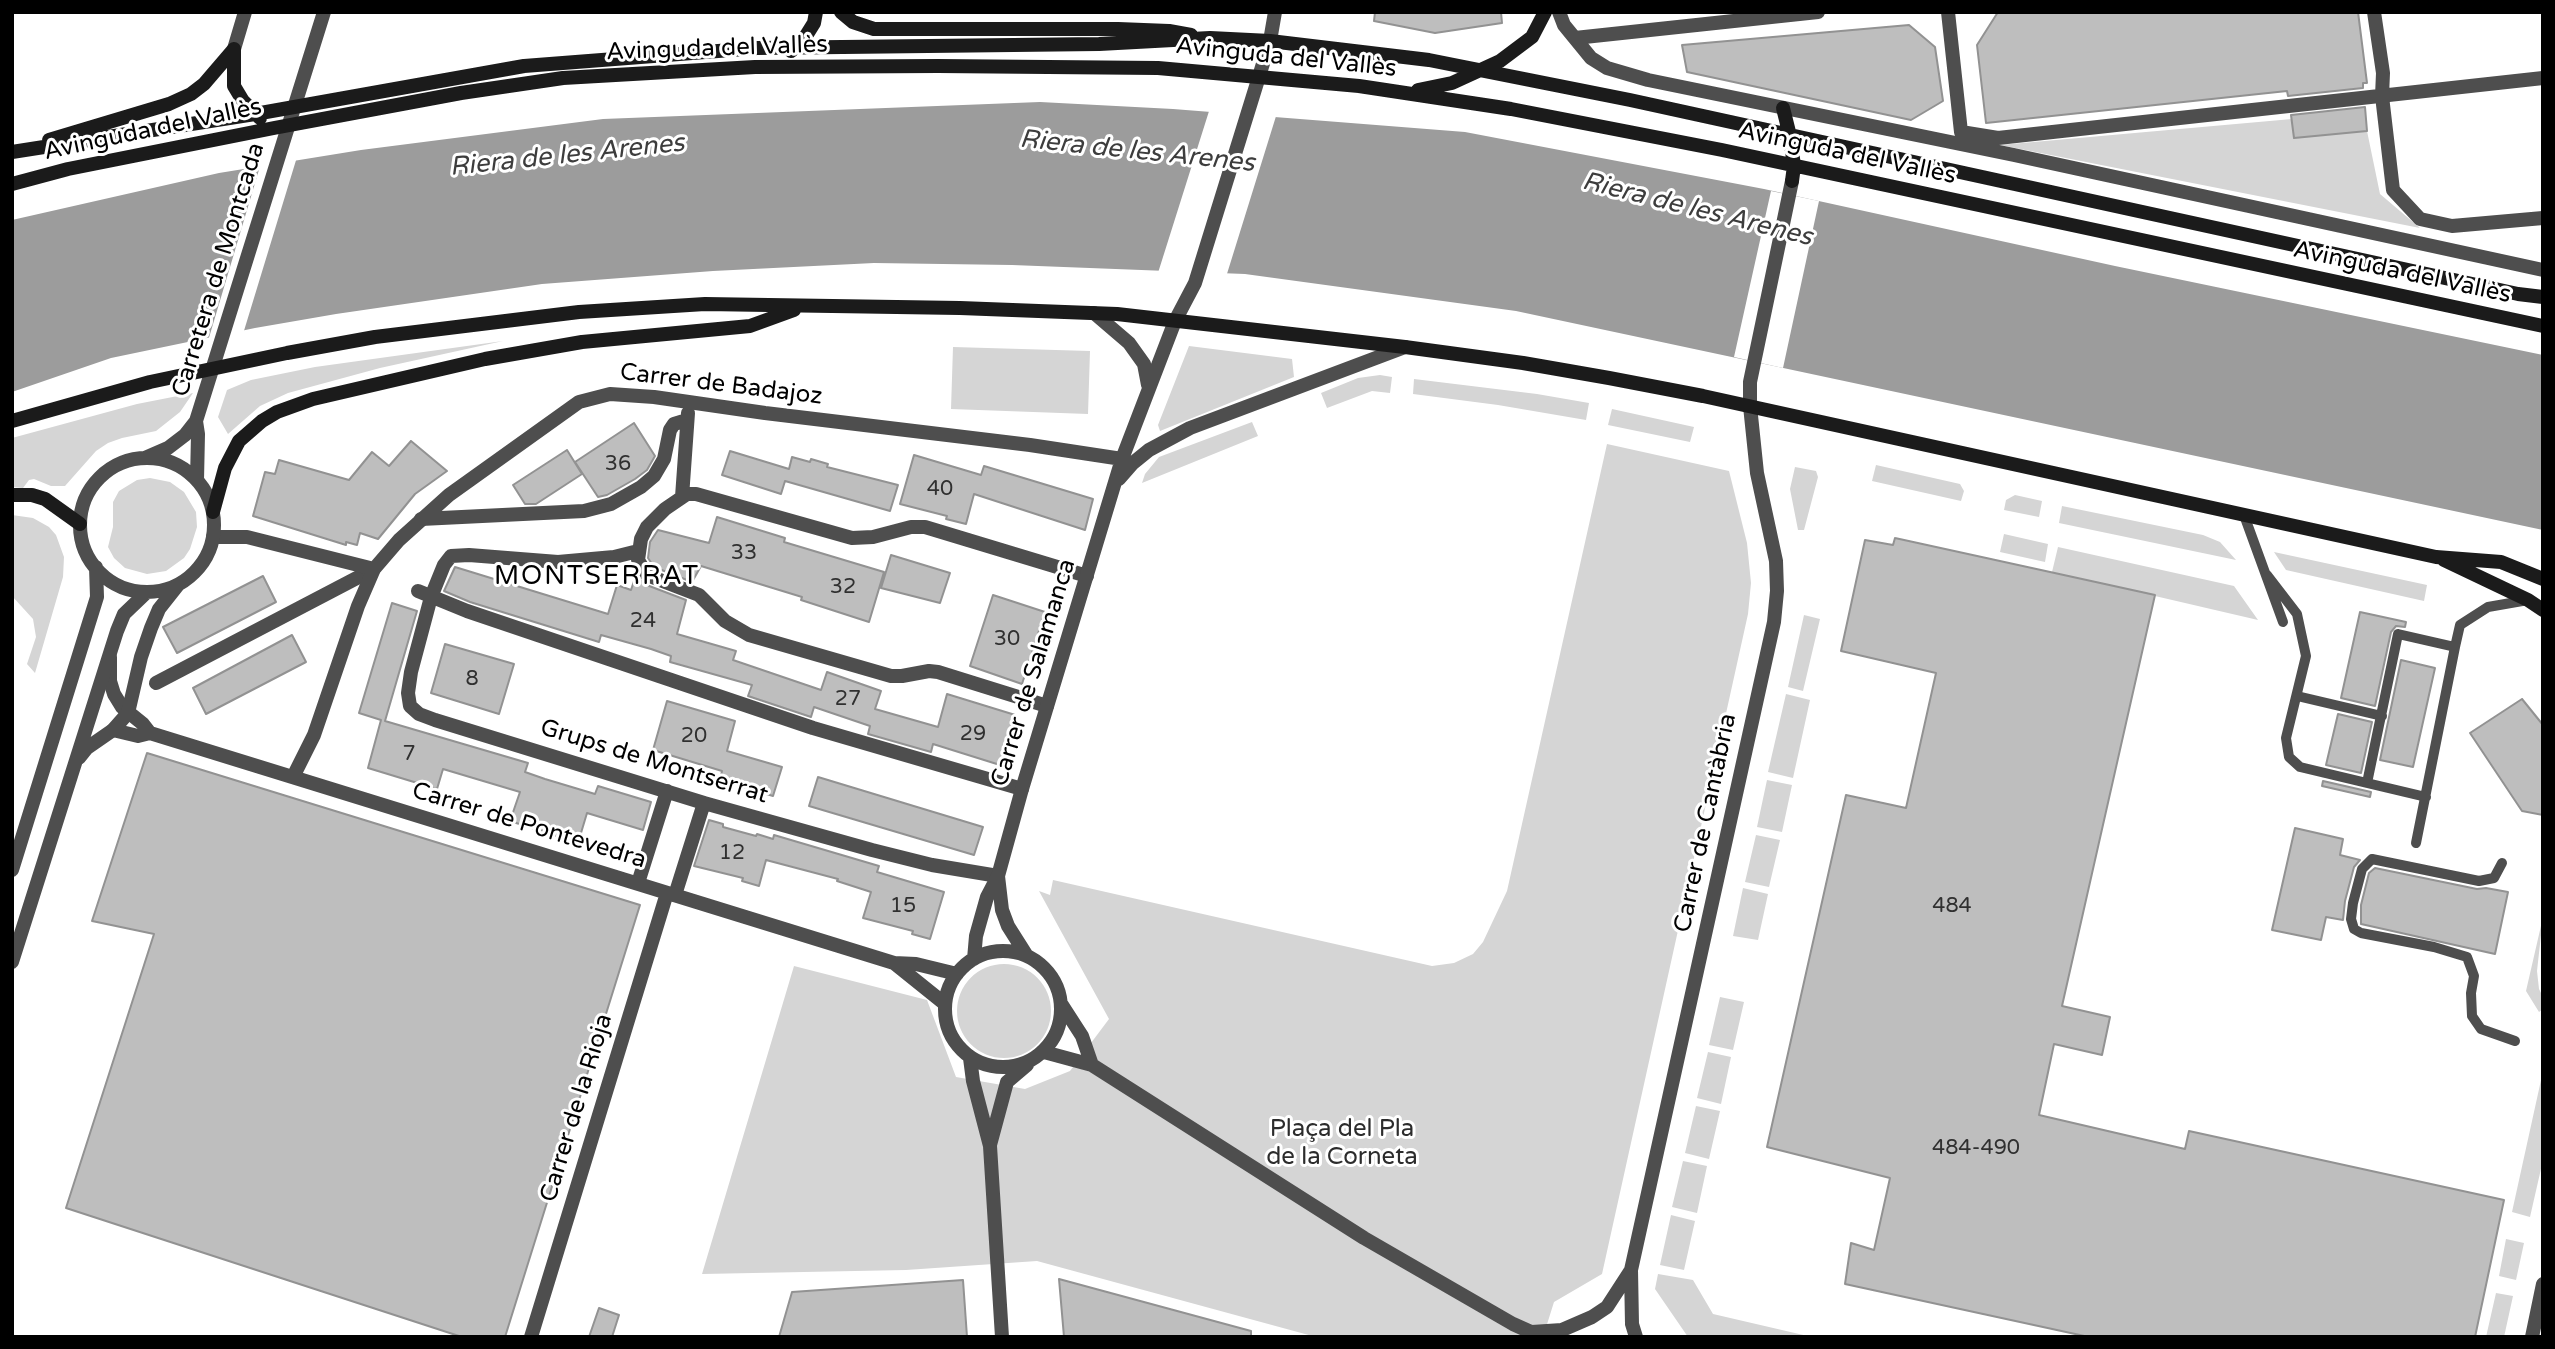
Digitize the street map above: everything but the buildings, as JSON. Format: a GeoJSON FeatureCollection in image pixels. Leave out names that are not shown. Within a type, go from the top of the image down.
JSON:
{"type":"FeatureCollection","features":[{"type":"Feature","properties":{"kind":"main road"},"geometry":{"type":"LineString","coordinates":[[755,67],[779,60],[795,48],[814,23],[816,12]]}},
{"type":"Feature","properties":{"kind":"main road"},"geometry":{"type":"LineString","coordinates":[[841,12],[853,22],[874,29],[1118,29],[1169,31],[1210,38]]}},
{"type":"Feature","properties":{"kind":"main road"},"geometry":{"type":"LineString","coordinates":[[1406,93],[1452,83],[1483,71],[1532,37],[1545,12]]}},
{"type":"Feature","properties":{"kind":"main road","name":"Avinguda del Vallès"},"geometry":{"type":"LineString","coordinates":[[12,152],[255,114],[524,66],[744,49],[1100,44],[1210,38],[1270,41],[1416,59],[1483,71],[2543,298]]}},
{"type":"Feature","properties":{"kind":"main road"},"geometry":{"type":"LineString","coordinates":[[234,49],[234,86],[255,114],[274,128]]}},
{"type":"Feature","properties":{"kind":"main road"},"geometry":{"type":"LineString","coordinates":[[27,148],[169,104],[204,84],[234,49]]}},
{"type":"Feature","properties":{"kind":"main road","name":"Avinguda del Vallès"},"geometry":{"type":"LineString","coordinates":[[12,184],[68,169],[274,128],[563,78],[755,67],[1119,66],[1258,76],[1406,93],[1524,112],[1793,173],[2543,326]]}},
{"type":"Feature","properties":{"kind":"main road"},"geometry":{"type":"LineString","coordinates":[[1783,108],[1790,136],[1793,173]]}},
{"type":"Feature","properties":{"kind":"main road"},"geometry":{"type":"LineString","coordinates":[[12,421],[150,382],[375,337],[579,312],[705,304],[1094,313],[1405,347],[1535,365],[1750,406],[2436,557],[2501,562],[2543,579]]}},
{"type":"Feature","properties":{"kind":"main road"},"geometry":{"type":"LineString","coordinates":[[213,512],[225,468],[239,441],[269,416],[313,399],[458,365],[551,347],[750,326],[805,306]]}},
{"type":"Feature","properties":{"kind":"main road"},"geometry":{"type":"LineString","coordinates":[[12,495],[32,495],[45,499],[80,524]]}},
{"type":"Feature","properties":{"kind":"main road"},"geometry":{"type":"LineString","coordinates":[[2436,557],[2528,600],[2543,610]]}},
{"type":"Feature","properties":{"kind":"street"},"geometry":{"type":"LineString","coordinates":[[234,49],[245,12]]}},
{"type":"Feature","properties":{"kind":"street","name":"Carretera de Montcada"},"geometry":{"type":"LineString","coordinates":[[145,457],[168,448],[196,422],[324,12]]}},
{"type":"Feature","properties":{"kind":"street","name":"Carrer de Salamanca"},"geometry":{"type":"LineString","coordinates":[[974,959],[976,936],[987,897],[998,876],[1122,460],[1148,386],[1175,321],[1195,283],[1270,41],[1275,12]]}},
{"type":"Feature","properties":{"kind":"street","name":"Avinguda del Vallès"},"geometry":{"type":"LineString","coordinates":[[1559,12],[1564,25],[1591,58],[1606,68],[1648,80],[2014,155],[2543,271]]}},
{"type":"Feature","properties":{"kind":"street"},"geometry":{"type":"LineString","coordinates":[[1575,38],[1818,12]]}},
{"type":"Feature","properties":{"kind":"street"},"geometry":{"type":"LineString","coordinates":[[1948,12],[1961,132],[1998,138],[2543,78]]}},
{"type":"Feature","properties":{"kind":"street"},"geometry":{"type":"LineString","coordinates":[[2374,12],[2383,73],[2382,96],[2393,190],[2420,219],[2452,226],[2543,218]]}},
{"type":"Feature","properties":{"kind":"street","name":"Carrer de Cantàbria"},"geometry":{"type":"LineString","coordinates":[[1636,1337],[1632,1324],[1631,1270],[1774,622],[1776,561],[1757,473],[1750,382],[1793,173]]}},
{"type":"Feature","properties":{"kind":"street"},"geometry":{"type":"LineString","coordinates":[[1094,313],[1129,343],[1144,364],[1148,386]]}},
{"type":"Feature","properties":{"kind":"street","name":"Carrer de Salamanca"},"geometry":{"type":"LineString","coordinates":[[1116,483],[1133,463],[1149,450],[1191,428],[1405,347]]}},
{"type":"Feature","properties":{"kind":"street","name":"Carrer de Badajoz"},"geometry":{"type":"LineString","coordinates":[[293,777],[314,735],[358,606],[374,569],[421,519],[457,489],[579,402],[595,396],[623,394],[1030,445],[1122,460]]}},
{"type":"Feature","properties":{"kind":"street"},"geometry":{"type":"LineString","coordinates":[[682,497],[688,401]]}},
{"type":"Feature","properties":{"kind":"street"},"geometry":{"type":"LineString","coordinates":[[421,519],[584,511],[611,504],[641,487],[654,476],[664,459],[670,430],[674,424],[687,420]]}},
{"type":"Feature","properties":{"kind":"street","name":"Carretera de Montcada"},"geometry":{"type":"LineString","coordinates":[[196,422],[197,480]]}},
{"type":"Feature","properties":{"kind":"street"},"geometry":{"type":"LineString","coordinates":[[75,762],[87,748],[113,730],[128,713],[151,628],[159,609],[180,583],[201,564],[213,537],[213,512],[207,495],[197,480],[173,463],[145,457],[120,464],[99,478],[82,507],[82,540],[88,555],[106,578],[118,586],[147,592],[164,590],[180,583]]}},
{"type":"Feature","properties":{"kind":"street"},"geometry":{"type":"LineString","coordinates":[[1047,705],[938,672],[891,676],[749,635],[725,621],[699,596],[647,575],[640,567],[638,551],[647,527],[665,509],[682,497],[696,494],[852,538],[873,537],[911,527],[925,527],[1087,576]]}},
{"type":"Feature","properties":{"kind":"street"},"geometry":{"type":"LineString","coordinates":[[213,537],[247,537],[374,569]]}},
{"type":"Feature","properties":{"kind":"street","name":"Grups de Montserrat"},"geometry":{"type":"LineString","coordinates":[[638,551],[614,557],[566,562],[451,556],[425,594],[408,693],[410,705],[419,714],[704,803],[932,865],[998,876]]}},
{"type":"Feature","properties":{"kind":"street"},"geometry":{"type":"LineString","coordinates":[[12,870],[97,597],[96,567]]}},
{"type":"Feature","properties":{"kind":"street"},"geometry":{"type":"LineString","coordinates":[[156,683],[374,569]]}},
{"type":"Feature","properties":{"kind":"street"},"geometry":{"type":"LineString","coordinates":[[12,962],[110,652],[124,614],[147,592]]}},
{"type":"Feature","properties":{"kind":"street"},"geometry":{"type":"LineString","coordinates":[[425,594],[813,728],[1022,789]]}},
{"type":"Feature","properties":{"kind":"street","name":"Carrer de Pontevedra"},"geometry":{"type":"LineString","coordinates":[[110,652],[110,681],[114,694],[128,713],[150,733]]}},
{"type":"Feature","properties":{"kind":"street","name":"Carrer de Pontevedra"},"geometry":{"type":"LineString","coordinates":[[113,730],[138,736],[150,733],[894,963],[916,964],[957,974]]}},
{"type":"Feature","properties":{"kind":"street"},"geometry":{"type":"LineString","coordinates":[[638,883],[667,792]]}},
{"type":"Feature","properties":{"kind":"street","name":"Carrer de la Rioja"},"geometry":{"type":"LineString","coordinates":[[531,1337],[671,894],[704,803]]}},
{"type":"Feature","properties":{"kind":"street","name":"Carrer de Salamanca"},"geometry":{"type":"LineString","coordinates":[[998,876],[1002,910],[1008,926],[1027,956]]}},
{"type":"Feature","properties":{"kind":"street"},"geometry":{"type":"LineString","coordinates":[[1031,1061],[1000,1068],[979,1063],[959,1047],[951,1034],[946,1020],[945,1004],[949,988],[957,974],[974,959],[991,952],[1009,951],[1038,962],[1055,981],[1062,1005],[1082,1036],[1092,1065]]}},
{"type":"Feature","properties":{"kind":"street","name":"Carrer de Pontevedra"},"geometry":{"type":"LineString","coordinates":[[894,963],[945,1004]]}},
{"type":"Feature","properties":{"kind":"street"},"geometry":{"type":"LineString","coordinates":[[989,1146],[1007,1082],[1044,1052],[1054,1038],[1062,1005]]}},
{"type":"Feature","properties":{"kind":"street"},"geometry":{"type":"LineString","coordinates":[[1044,1052],[1092,1065],[1364,1238],[1501,1318],[1536,1334]]}},
{"type":"Feature","properties":{"kind":"street"},"geometry":{"type":"LineString","coordinates":[[970,1058],[973,1082],[989,1146],[1002,1337]]}},
{"type":"Feature","properties":{"kind":"street","name":"Carrer de Cantàbria"},"geometry":{"type":"LineString","coordinates":[[1536,1334],[1562,1330],[1607,1307],[1631,1270]]}},
{"type":"Feature","properties":{"kind":"street"},"geometry":{"type":"LineString","coordinates":[[2532,1337],[2543,1284]]}},
{"type":"Feature","properties":{"kind":"lane"},"geometry":{"type":"LineString","coordinates":[[2244,515],[2283,622]]}},
{"type":"Feature","properties":{"kind":"lane"},"geometry":{"type":"LineString","coordinates":[[2267,575],[2297,614],[2306,656],[2286,738],[2289,757],[2300,767],[2426,797]]}},
{"type":"Feature","properties":{"kind":"lane"},"geometry":{"type":"LineString","coordinates":[[2416,843],[2460,625],[2488,607],[2528,600]]}},
{"type":"Feature","properties":{"kind":"lane"},"geometry":{"type":"LineString","coordinates":[[2367,783],[2398,634],[2455,647]]}},
{"type":"Feature","properties":{"kind":"lane"},"geometry":{"type":"LineString","coordinates":[[2297,696],[2382,716]]}},
{"type":"Feature","properties":{"kind":"lane"},"geometry":{"type":"LineString","coordinates":[[2502,863],[2494,878],[2479,881],[2372,859],[2362,869],[2351,919],[2354,929],[2361,933],[2434,947],[2466,957],[2474,976],[2471,993],[2472,1016],[2482,1029],[2515,1041]]}},
{"type":"Feature","properties":{"kind":"green space"},"geometry":{"type":"Polygon","coordinates":[[[2292,119],[2295,138],[2367,131],[2380,194],[2420,228],[2000,145],[2292,119]]]}},
{"type":"Feature","properties":{"kind":"green space"},"geometry":{"type":"Polygon","coordinates":[[[503,341],[380,368],[288,393],[260,406],[228,434],[218,417],[227,390],[251,380],[315,367],[503,341]]]}},
{"type":"Feature","properties":{"kind":"green space"},"geometry":{"type":"Polygon","coordinates":[[[1189,346],[1292,359],[1294,377],[1160,431],[1158,425],[1189,346]]]}},
{"type":"Feature","properties":{"kind":"green space"},"geometry":{"type":"Polygon","coordinates":[[[953,347],[1090,351],[1088,414],[951,409],[953,347]]]}},
{"type":"Feature","properties":{"kind":"green space"},"geometry":{"type":"Polygon","coordinates":[[[1380,375],[1392,377],[1390,393],[1372,391],[1327,408],[1321,393],[1358,378],[1380,375]]]}},
{"type":"Feature","properties":{"kind":"green space"},"geometry":{"type":"Polygon","coordinates":[[[1414,379],[1589,403],[1586,420],[1413,394],[1414,379]]]}},
{"type":"Feature","properties":{"kind":"green space"},"geometry":{"type":"Polygon","coordinates":[[[193,393],[180,412],[156,431],[122,438],[96,451],[65,486],[51,486],[34,479],[29,480],[23,488],[12,487],[12,438],[137,404],[193,393]]]}},
{"type":"Feature","properties":{"kind":"green space"},"geometry":{"type":"Polygon","coordinates":[[[1612,409],[1694,427],[1690,442],[1608,425],[1612,409]]]}},
{"type":"Feature","properties":{"kind":"green space"},"geometry":{"type":"Polygon","coordinates":[[[1252,422],[1258,436],[1142,483],[1145,474],[1159,457],[1252,422]]]}},
{"type":"Feature","properties":{"kind":"green space","name":"Plaça del Pla de la Corneta"},"geometry":{"type":"Polygon","coordinates":[[[1607,444],[1729,471],[1747,543],[1751,583],[1748,614],[1602,1274],[1554,1302],[1543,1337],[1316,1337],[1037,1261],[906,1270],[702,1274],[794,966],[927,1000],[956,1077],[1025,1089],[1070,1071],[1109,1019],[1039,891],[1050,895],[1053,880],[1432,966],[1454,963],[1473,954],[1483,942],[1507,891],[1607,444]]]}},
{"type":"Feature","properties":{"kind":"green space"},"geometry":{"type":"Polygon","coordinates":[[[1876,465],[1960,484],[1964,491],[1961,501],[1872,481],[1876,465]]]}},
{"type":"Feature","properties":{"kind":"green space"},"geometry":{"type":"Polygon","coordinates":[[[1795,467],[1816,471],[1818,477],[1804,530],[1798,530],[1790,489],[1795,467]]]}},
{"type":"Feature","properties":{"kind":"green space"},"geometry":{"type":"Polygon","coordinates":[[[150,478],[170,482],[184,492],[196,512],[197,527],[184,558],[166,571],[147,574],[125,568],[114,558],[108,547],[113,527],[113,502],[119,491],[137,480],[150,478]]]}},
{"type":"Feature","properties":{"kind":"green space"},"geometry":{"type":"Polygon","coordinates":[[[2015,495],[2042,501],[2039,517],[2004,510],[2006,500],[2015,495]]]}},
{"type":"Feature","properties":{"kind":"green space"},"geometry":{"type":"Polygon","coordinates":[[[2062,506],[2203,535],[2220,542],[2236,560],[2059,523],[2062,506]]]}},
{"type":"Feature","properties":{"kind":"green space"},"geometry":{"type":"Polygon","coordinates":[[[12,515],[33,518],[49,527],[56,535],[64,557],[63,577],[35,673],[27,664],[36,637],[33,619],[12,596],[12,515]]]}},
{"type":"Feature","properties":{"kind":"green space"},"geometry":{"type":"Polygon","coordinates":[[[2004,534],[2048,544],[2045,562],[2000,552],[2004,534]]]}},
{"type":"Feature","properties":{"kind":"green space"},"geometry":{"type":"Polygon","coordinates":[[[2058,547],[2234,586],[2258,620],[2052,572],[2058,547]]]}},
{"type":"Feature","properties":{"kind":"green space"},"geometry":{"type":"Polygon","coordinates":[[[2274,552],[2427,585],[2424,601],[2286,570],[2274,552]]]}},
{"type":"Feature","properties":{"kind":"green space"},"geometry":{"type":"Polygon","coordinates":[[[1804,615],[1820,619],[1803,691],[1788,687],[1804,615]]]}},
{"type":"Feature","properties":{"kind":"green space"},"geometry":{"type":"Polygon","coordinates":[[[1786,694],[1810,700],[1793,778],[1768,772],[1786,694]]]}},
{"type":"Feature","properties":{"kind":"green space"},"geometry":{"type":"Polygon","coordinates":[[[1767,780],[1792,785],[1782,832],[1757,827],[1767,780]]]}},
{"type":"Feature","properties":{"kind":"green space"},"geometry":{"type":"Polygon","coordinates":[[[1756,835],[1780,840],[1769,887],[1745,882],[1756,835]]]}},
{"type":"Feature","properties":{"kind":"green space"},"geometry":{"type":"Polygon","coordinates":[[[1743,888],[1768,894],[1758,940],[1733,936],[1743,888]]]}},
{"type":"Feature","properties":{"kind":"green space"},"geometry":{"type":"Polygon","coordinates":[[[2543,917],[2537,971],[2543,1009],[2539,1012],[2526,991],[2543,917]]]}},
{"type":"Feature","properties":{"kind":"green space"},"geometry":{"type":"Polygon","coordinates":[[[1004,964],[1022,967],[1037,978],[1048,993],[1051,1011],[1048,1029],[1037,1044],[1022,1055],[1004,1058],[986,1055],[971,1044],[960,1029],[957,1011],[960,993],[971,978],[986,967],[1004,964]]]}},
{"type":"Feature","properties":{"kind":"green space"},"geometry":{"type":"Polygon","coordinates":[[[1720,997],[1744,1002],[1733,1050],[1709,1045],[1720,997]]]}},
{"type":"Feature","properties":{"kind":"green space"},"geometry":{"type":"Polygon","coordinates":[[[1708,1052],[1731,1057],[1721,1104],[1697,1098],[1708,1052]]]}},
{"type":"Feature","properties":{"kind":"green space"},"geometry":{"type":"Polygon","coordinates":[[[2543,1071],[2543,1160],[2530,1217],[2512,1212],[2543,1071]]]}},
{"type":"Feature","properties":{"kind":"green space"},"geometry":{"type":"Polygon","coordinates":[[[1696,1106],[1720,1111],[1709,1159],[1685,1153],[1696,1106]]]}},
{"type":"Feature","properties":{"kind":"green space"},"geometry":{"type":"Polygon","coordinates":[[[1683,1161],[1707,1166],[1697,1213],[1672,1207],[1683,1161]]]}},
{"type":"Feature","properties":{"kind":"green space"},"geometry":{"type":"Polygon","coordinates":[[[1671,1215],[1695,1221],[1684,1270],[1660,1265],[1671,1215]]]}},
{"type":"Feature","properties":{"kind":"green space"},"geometry":{"type":"Polygon","coordinates":[[[2506,1239],[2524,1243],[2516,1280],[2499,1276],[2506,1239]]]}},
{"type":"Feature","properties":{"kind":"green space"},"geometry":{"type":"Polygon","coordinates":[[[1658,1274],[1693,1280],[1713,1314],[1812,1337],[1688,1337],[1655,1289],[1658,1274]]]}},
{"type":"Feature","properties":{"kind":"green space"},"geometry":{"type":"Polygon","coordinates":[[[2496,1293],[2513,1296],[2504,1337],[2486,1337],[2496,1293]]]}},
{"type":"Feature","properties":{"kind":"water","name":"Riera de les Arenes"},"geometry":{"type":"Polygon","coordinates":[[[1040,102],[1173,109],[1465,132],[1764,189],[2115,266],[2543,355],[2543,530],[1516,311],[1245,274],[874,263],[713,271],[542,284],[255,328],[111,358],[12,392],[12,220],[219,173],[361,150],[603,119],[1040,102]]]}},
{"type":"Feature","properties":{"kind":"pier"},"geometry":{"type":"Polygon","coordinates":[[[1210,108],[1277,113],[1226,277],[1157,276],[1210,108]]]}},
{"type":"Feature","properties":{"kind":"pier"},"geometry":{"type":"Polygon","coordinates":[[[297,157],[243,334],[208,341],[261,163],[297,157]]]}},
{"type":"Feature","properties":{"kind":"pier"},"geometry":{"type":"Polygon","coordinates":[[[1771,191],[1819,201],[1783,368],[1734,357],[1771,191]]]}},
{"type":"Feature","properties":{"kind":"district","name":"MONTSERRAT"},"geometry":{"type":"Point","coordinates":[597,577]}}]}
